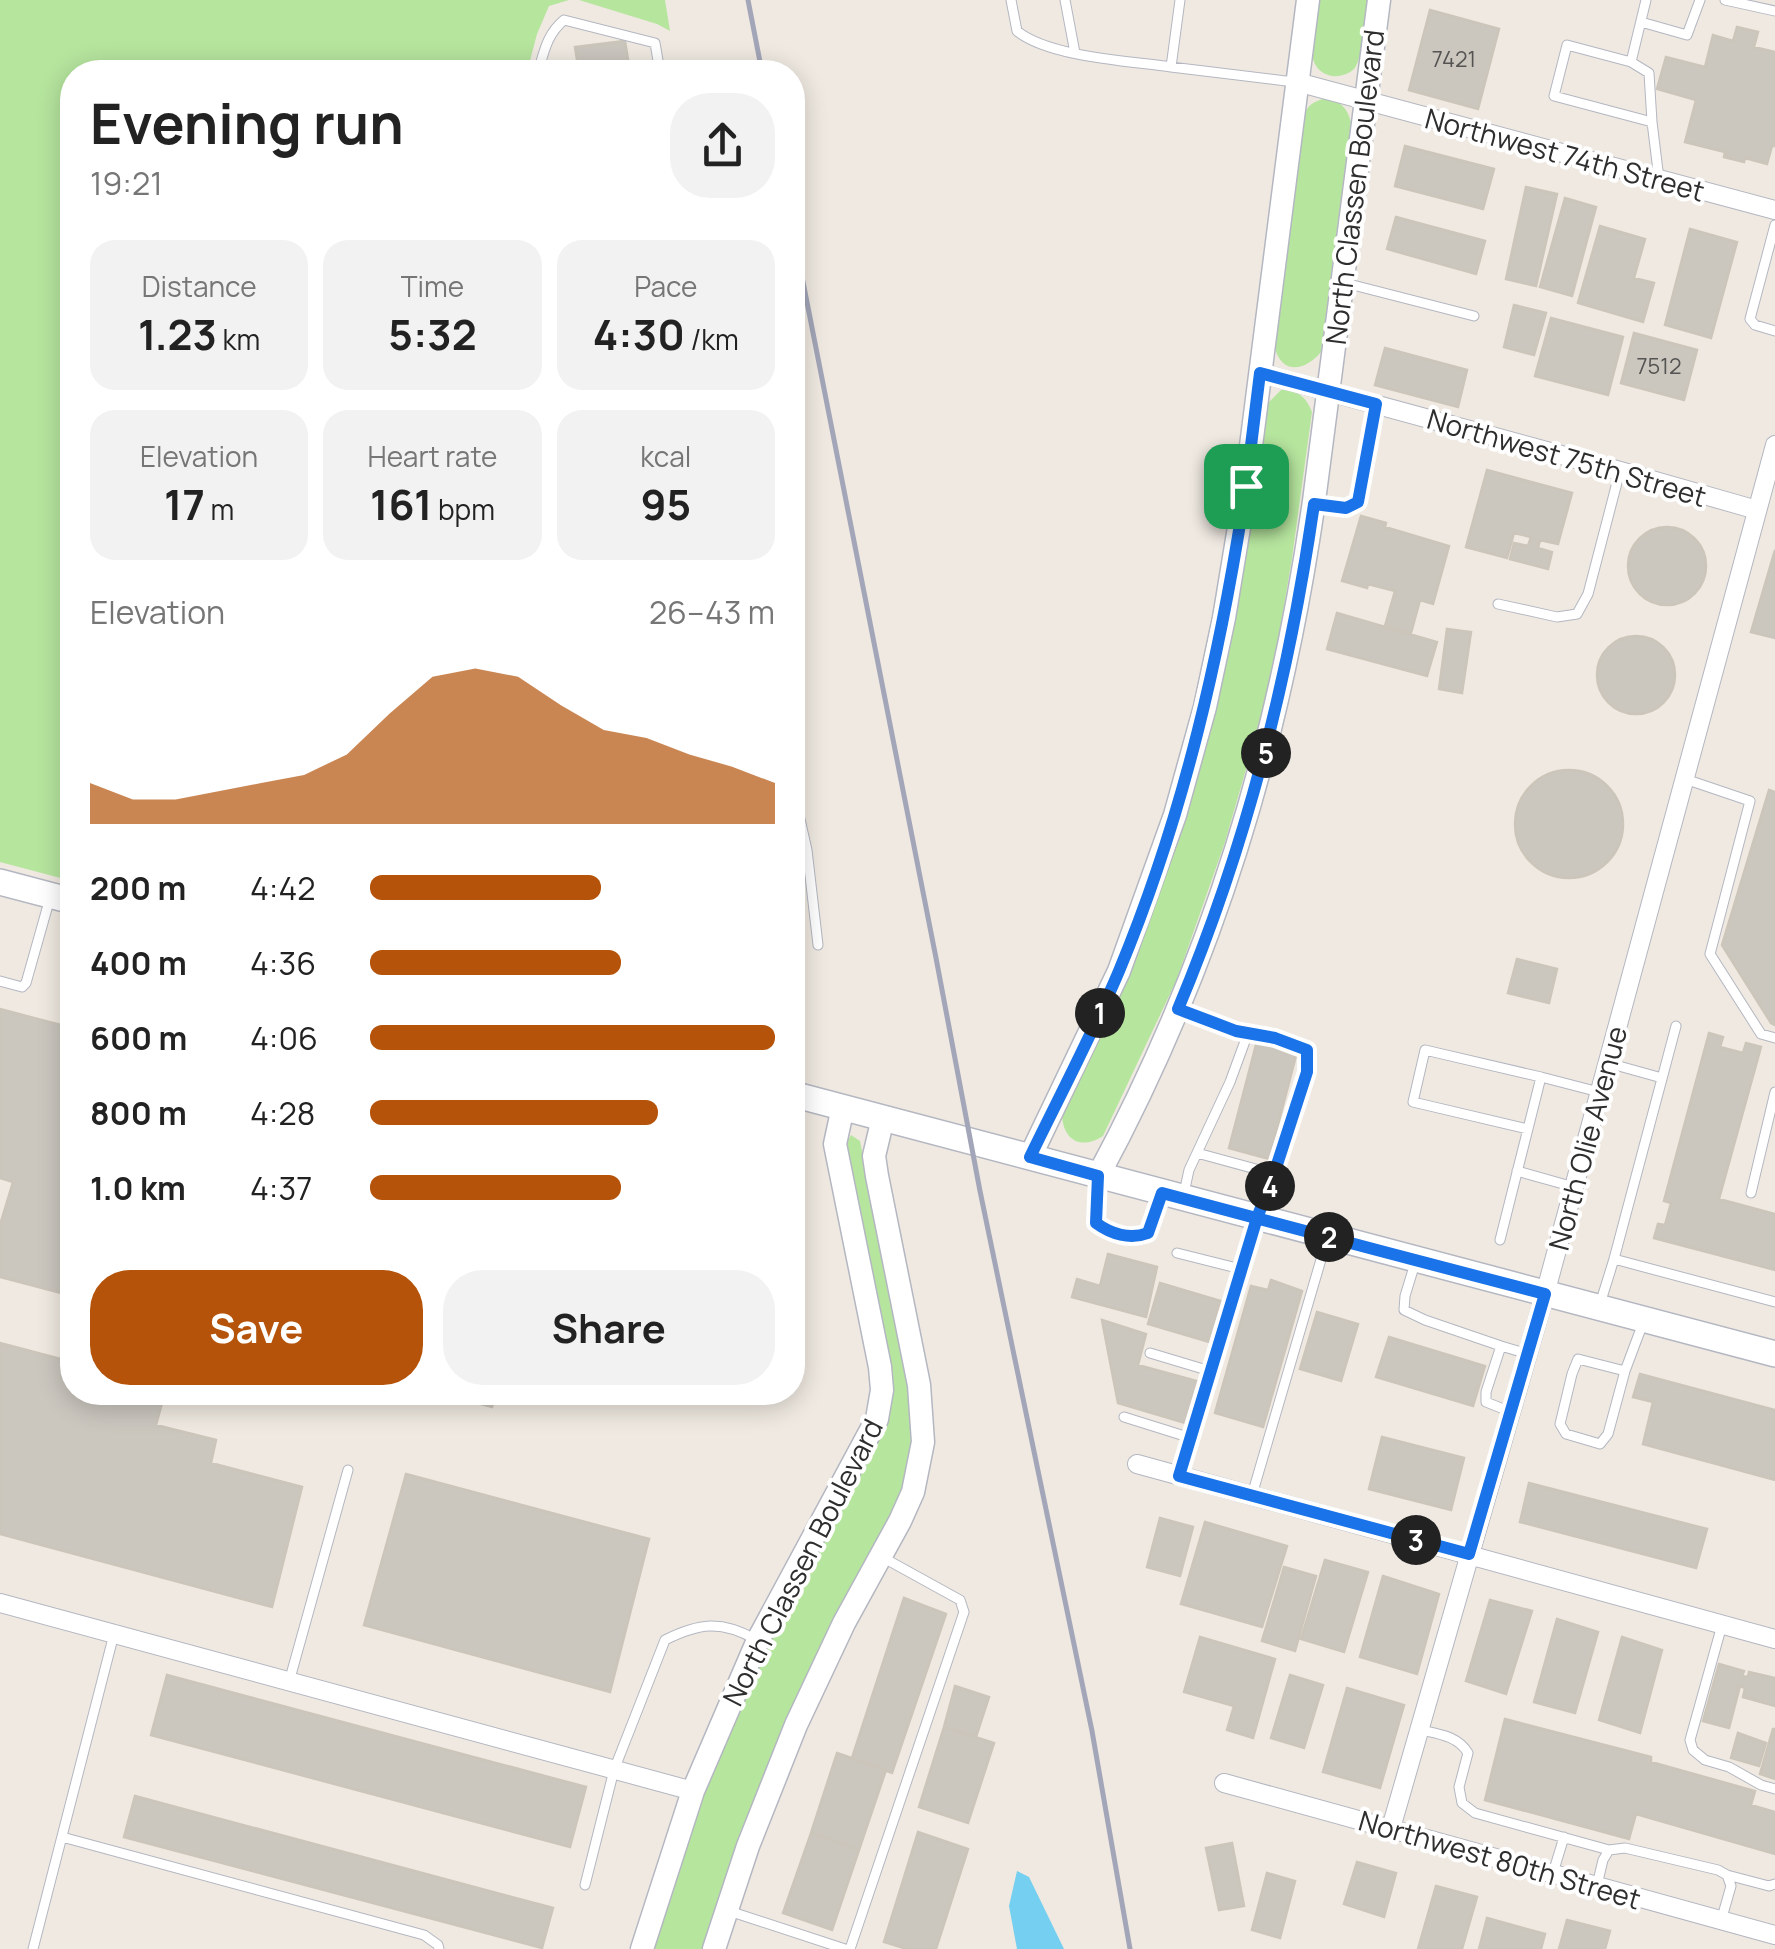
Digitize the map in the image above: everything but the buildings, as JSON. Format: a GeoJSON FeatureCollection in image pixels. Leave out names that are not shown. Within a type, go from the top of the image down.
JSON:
{"type":"FeatureCollection","features":[{"type":"Feature","properties":{"kind":"main road"},"geometry":{"type":"LineString","coordinates":[[2,888],[60,898]]}},
{"type":"Feature","properties":{"kind":"main road"},"geometry":{"type":"LineString","coordinates":[[805,1097],[1775,1354]]}},
{"type":"Feature","properties":{"kind":"street"},"geometry":{"type":"LineString","coordinates":[[1030,1157],[1119,971],[1175,815],[1205,706],[1246,486],[1308,0]]}},
{"type":"Feature","properties":{"kind":"street","name":"North Classen Boulevard"},"geometry":{"type":"LineString","coordinates":[[1098,1176],[1178,1009],[1214,917],[1264,758],[1287,663],[1314,504],[1378,0]]}},
{"type":"Feature","properties":{"kind":"street","name":"Northwest 74th Street"},"geometry":{"type":"LineString","coordinates":[[1297,82],[1775,210]]}},
{"type":"Feature","properties":{"kind":"street","name":"Northwest 75th Street"},"geometry":{"type":"LineString","coordinates":[[1260,373],[1757,510]]}},
{"type":"Feature","properties":{"kind":"street","name":"North Olie Avenue"},"geometry":{"type":"LineString","coordinates":[[1392,1828],[1545,1294],[1775,445]]}},
{"type":"Feature","properties":{"kind":"street","name":"North Classen Boulevard"},"geometry":{"type":"LineString","coordinates":[[642,1949],[693,1791],[758,1640],[871,1433],[880,1404],[880,1367],[835,1144],[843,1107]]}},
{"type":"Feature","properties":{"kind":"street","name":"North Classen Boulevard"},"geometry":{"type":"LineString","coordinates":[[714,1949],[775,1772],[844,1624],[913,1492],[923,1442],[919,1384],[874,1156],[883,1118]]}},
{"type":"Feature","properties":{"kind":"street"},"geometry":{"type":"LineString","coordinates":[[1137,1464],[1775,1639]]}},
{"type":"Feature","properties":{"kind":"street"},"geometry":{"type":"LineString","coordinates":[[0,1604],[693,1791]]}},
{"type":"Feature","properties":{"kind":"street","name":"Northwest 80th Street"},"geometry":{"type":"LineString","coordinates":[[1224,1783],[1775,1936]]}},
{"type":"Feature","properties":{"kind":"lane"},"geometry":{"type":"LineString","coordinates":[[1011,0],[1017,31],[1038,44],[1075,53],[1297,82]]}},
{"type":"Feature","properties":{"kind":"lane"},"geometry":{"type":"LineString","coordinates":[[1065,0],[1075,53]]}},
{"type":"Feature","properties":{"kind":"lane"},"geometry":{"type":"LineString","coordinates":[[1171,67],[1180,0]]}},
{"type":"Feature","properties":{"kind":"lane"},"geometry":{"type":"LineString","coordinates":[[1632,62],[1646,0]]}},
{"type":"Feature","properties":{"kind":"lane"},"geometry":{"type":"LineString","coordinates":[[1641,22],[1687,34],[1700,0]]}},
{"type":"Feature","properties":{"kind":"lane"},"geometry":{"type":"LineString","coordinates":[[1725,0],[1775,11]]}},
{"type":"Feature","properties":{"kind":"lane"},"geometry":{"type":"LineString","coordinates":[[541,60],[554,28],[564,20],[654,43],[658,60]]}},
{"type":"Feature","properties":{"kind":"lane"},"geometry":{"type":"LineString","coordinates":[[1652,122],[1554,96],[1567,45],[1632,62],[1649,73],[1659,179]]}},
{"type":"Feature","properties":{"kind":"lane"},"geometry":{"type":"LineString","coordinates":[[1775,225],[1750,319],[1755,325],[1775,331]]}},
{"type":"Feature","properties":{"kind":"lane"},"geometry":{"type":"LineString","coordinates":[[1342,282],[1474,316]]}},
{"type":"Feature","properties":{"kind":"lane"},"geometry":{"type":"LineString","coordinates":[[1314,504],[1346,508],[1358,502],[1376,404]]}},
{"type":"Feature","properties":{"kind":"lane"},"geometry":{"type":"LineString","coordinates":[[1498,604],[1557,617],[1577,614],[1588,594],[1620,470]]}},
{"type":"Feature","properties":{"kind":"lane"},"geometry":{"type":"LineString","coordinates":[[1685,779],[1750,801],[1710,954],[1761,1034],[1775,1038]]}},
{"type":"Feature","properties":{"kind":"lane"},"geometry":{"type":"LineString","coordinates":[[805,838],[818,945]]}},
{"type":"Feature","properties":{"kind":"lane"},"geometry":{"type":"LineString","coordinates":[[0,981],[22,987],[26,983],[60,903]]}},
{"type":"Feature","properties":{"kind":"lane"},"geometry":{"type":"LineString","coordinates":[[1178,1009],[1236,1031],[1275,1038],[1307,1050],[1307,1072],[1257,1218],[1179,1476]]}},
{"type":"Feature","properties":{"kind":"lane"},"geometry":{"type":"LineString","coordinates":[[1599,1308],[1676,1026]]}},
{"type":"Feature","properties":{"kind":"lane"},"geometry":{"type":"LineString","coordinates":[[1098,1176],[1096,1223],[1109,1232],[1138,1237],[1148,1233],[1190,1170],[1248,1033]]}},
{"type":"Feature","properties":{"kind":"lane"},"geometry":{"type":"LineString","coordinates":[[1528,1129],[1413,1102],[1425,1050],[1600,1092]]}},
{"type":"Feature","properties":{"kind":"lane"},"geometry":{"type":"LineString","coordinates":[[1608,1063],[1662,1078]]}},
{"type":"Feature","properties":{"kind":"lane"},"geometry":{"type":"LineString","coordinates":[[1500,1240],[1541,1077]]}},
{"type":"Feature","properties":{"kind":"lane"},"geometry":{"type":"LineString","coordinates":[[1751,1193],[1775,1092]]}},
{"type":"Feature","properties":{"kind":"lane"},"geometry":{"type":"LineString","coordinates":[[1197,1154],[1274,1174]]}},
{"type":"Feature","properties":{"kind":"lane"},"geometry":{"type":"LineString","coordinates":[[1517,1172],[1574,1187]]}},
{"type":"Feature","properties":{"kind":"lane"},"geometry":{"type":"LineString","coordinates":[[1252,1495],[1328,1237]]}},
{"type":"Feature","properties":{"kind":"lane"},"geometry":{"type":"LineString","coordinates":[[1178,1253],[1241,1270]]}},
{"type":"Feature","properties":{"kind":"lane"},"geometry":{"type":"LineString","coordinates":[[1614,1259],[1775,1302]]}},
{"type":"Feature","properties":{"kind":"lane"},"geometry":{"type":"LineString","coordinates":[[1416,1260],[1404,1310],[1528,1354]]}},
{"type":"Feature","properties":{"kind":"lane"},"geometry":{"type":"LineString","coordinates":[[1626,1371],[1578,1359],[1560,1424],[1566,1434],[1600,1444],[1608,1434],[1644,1320]]}},
{"type":"Feature","properties":{"kind":"lane"},"geometry":{"type":"LineString","coordinates":[[1501,1346],[1486,1402],[1511,1412]]}},
{"type":"Feature","properties":{"kind":"lane"},"geometry":{"type":"LineString","coordinates":[[1150,1353],[1210,1371]]}},
{"type":"Feature","properties":{"kind":"lane"},"geometry":{"type":"LineString","coordinates":[[1124,1417],[1190,1438]]}},
{"type":"Feature","properties":{"kind":"lane"},"geometry":{"type":"LineString","coordinates":[[289,1682],[348,1470]]}},
{"type":"Feature","properties":{"kind":"lane"},"geometry":{"type":"LineString","coordinates":[[726,1910],[847,1949],[964,1612],[960,1600],[880,1556]]}},
{"type":"Feature","properties":{"kind":"lane"},"geometry":{"type":"LineString","coordinates":[[1722,1625],[1690,1740],[1693,1750],[1705,1760],[1729,1767],[1775,1790]]}},
{"type":"Feature","properties":{"kind":"lane"},"geometry":{"type":"LineString","coordinates":[[585,1885],[614,1770],[665,1640],[692,1626],[734,1627],[758,1640]]}},
{"type":"Feature","properties":{"kind":"lane"},"geometry":{"type":"LineString","coordinates":[[33,1949],[114,1634]]}},
{"type":"Feature","properties":{"kind":"lane"},"geometry":{"type":"LineString","coordinates":[[1419,1730],[1462,1742],[1468,1752],[1460,1787],[1462,1803],[1474,1813],[1609,1850],[1625,1848],[1768,1886],[1775,1884]]}},
{"type":"Feature","properties":{"kind":"lane"},"geometry":{"type":"LineString","coordinates":[[62,1837],[424,1935],[439,1949]]}},
{"type":"Feature","properties":{"kind":"lane"},"geometry":{"type":"LineString","coordinates":[[1553,1873],[1564,1837]]}},
{"type":"Feature","properties":{"kind":"lane"},"geometry":{"type":"LineString","coordinates":[[1597,1886],[1609,1850]]}},
{"type":"Feature","properties":{"kind":"lane"},"geometry":{"type":"LineString","coordinates":[[1722,1920],[1731,1886],[1728,1875]]}},
{"type":"Feature","properties":{"kind":"green space"},"geometry":{"type":"Polygon","coordinates":[[[0,0],[569,0],[549,6],[530,60],[60,60],[60,878],[0,862],[0,0]]]}},
{"type":"Feature","properties":{"kind":"green space"},"geometry":{"type":"Polygon","coordinates":[[[579,0],[665,0],[670,31],[657,24],[579,0]]]}},
{"type":"Feature","properties":{"kind":"green space"},"geometry":{"type":"Polygon","coordinates":[[[1317,0],[1367,0],[1360,55],[1347,74],[1332,76],[1315,64],[1311,44],[1317,0]]]}},
{"type":"Feature","properties":{"kind":"green space"},"geometry":{"type":"Polygon","coordinates":[[[1328,98],[1343,107],[1351,122],[1321,352],[1308,363],[1295,367],[1283,363],[1275,348],[1303,116],[1313,103],[1328,98]]]}},
{"type":"Feature","properties":{"kind":"green space"},"geometry":{"type":"Polygon","coordinates":[[[1281,390],[1300,395],[1312,412],[1274,666],[1253,745],[1225,842],[1177,979],[1103,1136],[1080,1142],[1065,1130],[1062,1113],[1143,931],[1264,407],[1281,390]]]}},
{"type":"Feature","properties":{"kind":"green space"},"geometry":{"type":"Polygon","coordinates":[[[851,1135],[860,1141],[912,1403],[915,1441],[904,1490],[740,1839],[704,1949],[652,1949],[700,1801],[751,1680],[800,1576],[880,1434],[846,1144],[851,1135]]]}},
{"type":"Feature","properties":{"kind":"water"},"geometry":{"type":"Polygon","coordinates":[[[1017,1871],[1029,1877],[1064,1949],[1017,1949],[1009,1906],[1017,1871]]]}},
{"type":"Feature","properties":{"kind":"railway"},"geometry":{"type":"LineString","coordinates":[[748,0],[760,60]]}},
{"type":"Feature","properties":{"kind":"railway"},"geometry":{"type":"LineString","coordinates":[[805,292],[980,1191],[1092,1731],[1130,1949]]}},
{"type":"Feature","properties":{"kind":"route"},"geometry":{"type":"LineString","coordinates":[[1246,486],[1216,660],[1175,815],[1119,971],[1030,1157],[1098,1176],[1096,1223],[1109,1232],[1138,1237],[1148,1233],[1162,1193],[1257,1218],[1328,1237],[1545,1294],[1469,1554],[1179,1476],[1257,1218],[1307,1072],[1307,1050],[1275,1038],[1236,1031],[1178,1009],[1214,917],[1264,758],[1303,579],[1314,504],[1346,508],[1358,502],[1376,404],[1260,373],[1246,486]]}}]}
